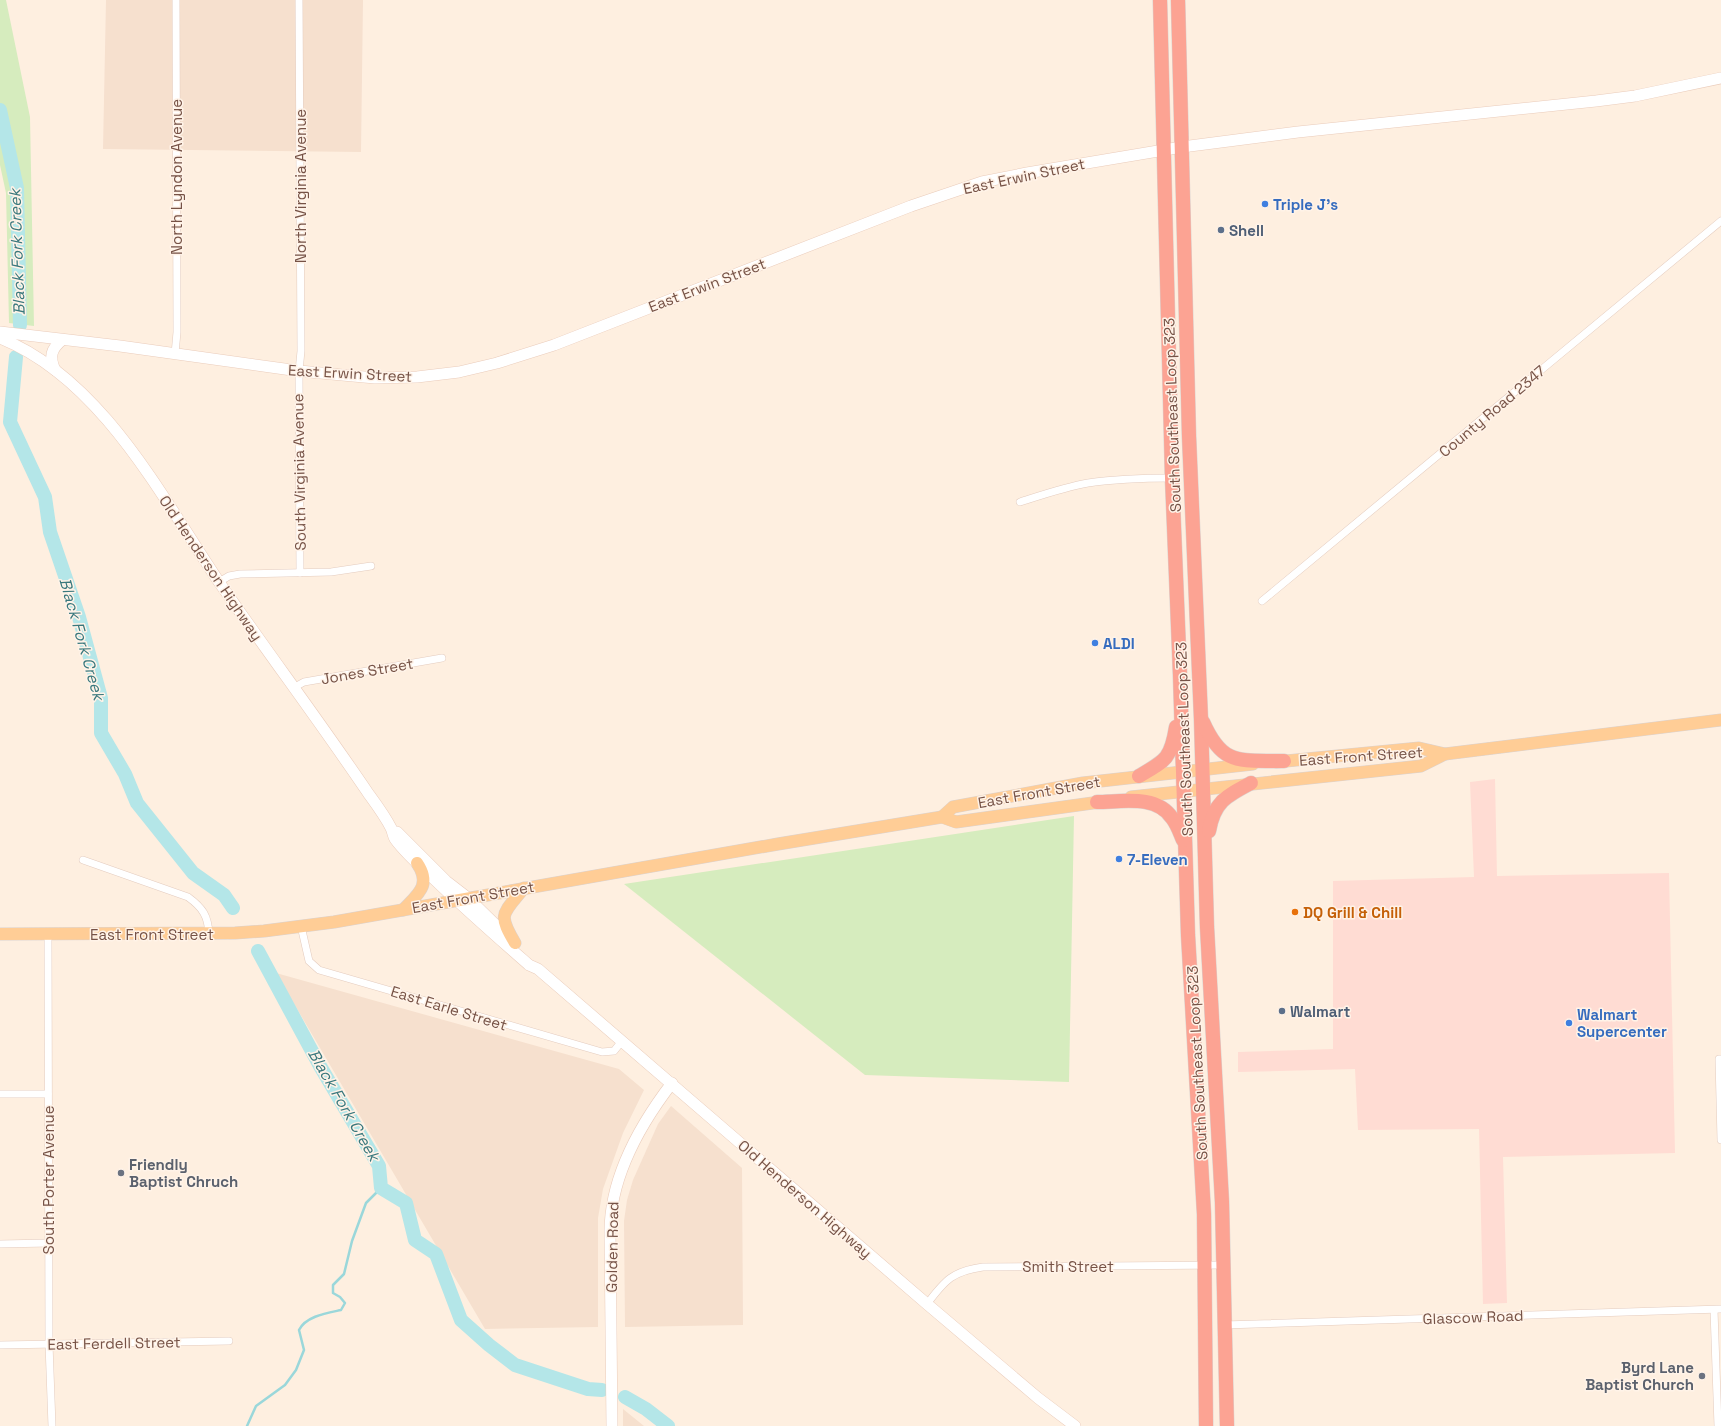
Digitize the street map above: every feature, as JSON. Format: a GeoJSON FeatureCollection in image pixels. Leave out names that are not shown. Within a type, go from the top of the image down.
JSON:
{"type":"FeatureCollection","features":[{"type":"Feature","properties":{"kind":"highway","name":"South Southeast Loop 323"},"geometry":{"type":"LineString","coordinates":[[1160,0],[1172,478],[1185,846],[1195,1061],[1203,1182],[1206,1426]]}},
{"type":"Feature","properties":{"kind":"highway","name":"South Southeast Loop 323"},"geometry":{"type":"LineString","coordinates":[[1178,0],[1189,436],[1201,719],[1202,789],[1221,1195],[1227,1426]]}},
{"type":"Feature","properties":{"kind":"highway"},"geometry":{"type":"LineString","coordinates":[[1139,776],[1158,765],[1170,753],[1174,743],[1180,691]]}},
{"type":"Feature","properties":{"kind":"highway"},"geometry":{"type":"LineString","coordinates":[[1201,719],[1213,742],[1226,755],[1244,760],[1284,761]]}},
{"type":"Feature","properties":{"kind":"highway"},"geometry":{"type":"LineString","coordinates":[[1205,853],[1211,818],[1217,806],[1226,796],[1252,783]]}},
{"type":"Feature","properties":{"kind":"highway"},"geometry":{"type":"LineString","coordinates":[[1097,802],[1144,802],[1157,805],[1172,817],[1185,846]]}},
{"type":"Feature","properties":{"kind":"highway"},"geometry":{"type":"LineString","coordinates":[[1195,1061],[1214,1061]]}},
{"type":"Feature","properties":{"kind":"main road","name":"East Erwin Street"},"geometry":{"type":"LineString","coordinates":[[0,332],[120,346],[298,371],[375,378],[417,377],[460,372],[497,363],[554,345],[911,206],[956,190],[1013,175],[1164,149],[1298,132],[1603,100],[1721,78]]}},
{"type":"Feature","properties":{"kind":"main road","name":"Old Henderson Highway"},"geometry":{"type":"LineString","coordinates":[[0,338],[20,347],[55,370],[89,400],[114,428],[141,465],[219,582],[368,793],[392,829],[394,838],[417,863],[456,900],[529,965],[538,968]]}},
{"type":"Feature","properties":{"kind":"main road"},"geometry":{"type":"LineString","coordinates":[[55,370],[51,359],[51,354],[62,340]]}},
{"type":"Feature","properties":{"kind":"main road"},"geometry":{"type":"LineString","coordinates":[[1445,754],[1721,720]]}},
{"type":"Feature","properties":{"kind":"main road","name":"East Front Street"},"geometry":{"type":"LineString","coordinates":[[942,818],[953,807],[1083,783],[1183,771],[1419,748],[1445,754]]}},
{"type":"Feature","properties":{"kind":"main road","name":"East Front Street"},"geometry":{"type":"LineString","coordinates":[[0,934],[209,934],[264,932],[403,910],[778,844],[942,818],[956,822],[1184,790],[1421,766],[1445,754]]}},
{"type":"Feature","properties":{"kind":"main road","name":"Old Henderson Highway"},"geometry":{"type":"LineString","coordinates":[[392,829],[399,833],[446,881],[468,898],[533,960],[538,968],[927,1304],[1038,1398],[1075,1426]]}},
{"type":"Feature","properties":{"kind":"main road"},"geometry":{"type":"LineString","coordinates":[[403,910],[423,886],[423,874],[417,863]]}},
{"type":"Feature","properties":{"kind":"main road"},"geometry":{"type":"LineString","coordinates":[[515,944],[504,926],[504,918],[506,910],[524,888]]}},
{"type":"Feature","properties":{"kind":"main road","name":"Golden Road"},"geometry":{"type":"LineString","coordinates":[[612,1426],[610,1238],[612,1202],[618,1178],[643,1125],[651,1111],[672,1083]]}},
{"type":"Feature","properties":{"kind":"street","name":"North Lyndon Avenue"},"geometry":{"type":"LineString","coordinates":[[175,354],[177,332],[176,0]]}},
{"type":"Feature","properties":{"kind":"street","name":"North Virginia Avenue"},"geometry":{"type":"LineString","coordinates":[[298,371],[301,351],[299,0]]}},
{"type":"Feature","properties":{"kind":"street","name":"County Road 2347"},"geometry":{"type":"LineString","coordinates":[[1262,601],[1721,221]]}},
{"type":"Feature","properties":{"kind":"street","name":"South Virginia Avenue"},"geometry":{"type":"LineString","coordinates":[[298,371],[300,573]]}},
{"type":"Feature","properties":{"kind":"street"},"geometry":{"type":"LineString","coordinates":[[1020,502],[1054,491],[1088,483],[1125,479],[1172,478]]}},
{"type":"Feature","properties":{"kind":"street"},"geometry":{"type":"LineString","coordinates":[[219,582],[229,576],[240,574],[331,572],[371,566]]}},
{"type":"Feature","properties":{"kind":"street","name":"Jones Street"},"geometry":{"type":"LineString","coordinates":[[293,688],[304,682],[442,658]]}},
{"type":"Feature","properties":{"kind":"street"},"geometry":{"type":"LineString","coordinates":[[83,860],[188,897],[207,917],[209,934]]}},
{"type":"Feature","properties":{"kind":"street","name":"East Earle Street"},"geometry":{"type":"LineString","coordinates":[[301,926],[309,961],[319,970],[602,1052],[614,1050],[622,1041]]}},
{"type":"Feature","properties":{"kind":"street","name":"South Porter Avenue"},"geometry":{"type":"LineString","coordinates":[[48,934],[49,1344],[52,1426]]}},
{"type":"Feature","properties":{"kind":"street"},"geometry":{"type":"LineString","coordinates":[[1721,1059],[1719,1059],[1721,1140]]}},
{"type":"Feature","properties":{"kind":"street"},"geometry":{"type":"LineString","coordinates":[[0,1094],[48,1094]]}},
{"type":"Feature","properties":{"kind":"street"},"geometry":{"type":"LineString","coordinates":[[0,1244],[49,1243]]}},
{"type":"Feature","properties":{"kind":"street","name":"Smith Street"},"geometry":{"type":"LineString","coordinates":[[927,1304],[938,1289],[950,1278],[965,1269],[983,1267],[1223,1266]]}},
{"type":"Feature","properties":{"kind":"street"},"geometry":{"type":"LineString","coordinates":[[1717,1309],[1718,1426]]}},
{"type":"Feature","properties":{"kind":"street","name":"Glascow Road"},"geometry":{"type":"LineString","coordinates":[[1224,1325],[1717,1309]]}},
{"type":"Feature","properties":{"kind":"street","name":"East Ferdell Street"},"geometry":{"type":"LineString","coordinates":[[0,1345],[229,1341]]}},
{"type":"Feature","properties":{"kind":"shaded area"},"geometry":{"type":"Polygon","coordinates":[[[106,0],[363,0],[361,152],[103,149],[106,0]]]}},
{"type":"Feature","properties":{"kind":"shaded area"},"geometry":{"type":"Polygon","coordinates":[[[1495,779],[1497,876],[1669,873],[1675,1153],[1503,1157],[1507,1303],[1483,1304],[1479,1129],[1358,1130],[1355,1069],[1238,1072],[1238,1052],[1333,1049],[1333,881],[1474,877],[1470,782],[1495,779]]]}},
{"type":"Feature","properties":{"kind":"shaded area"},"geometry":{"type":"Polygon","coordinates":[[[276,973],[619,1069],[644,1090],[623,1133],[603,1189],[598,1218],[598,1327],[485,1329],[276,973]]]}},
{"type":"Feature","properties":{"kind":"shaded area"},"geometry":{"type":"Polygon","coordinates":[[[671,1106],[742,1168],[743,1325],[625,1327],[624,1221],[627,1200],[633,1180],[658,1124],[671,1106]]]}},
{"type":"Feature","properties":{"kind":"shaded area"},"geometry":{"type":"Polygon","coordinates":[[[623,1409],[644,1426],[623,1426],[623,1409]]]}},
{"type":"Feature","properties":{"kind":"green space"},"geometry":{"type":"Polygon","coordinates":[[[0,0],[6,0],[30,117],[34,326],[9,323],[6,193],[0,165],[0,0]]]}},
{"type":"Feature","properties":{"kind":"green space"},"geometry":{"type":"Polygon","coordinates":[[[1074,816],[1069,1082],[865,1075],[624,884],[1074,816]]]}},
{"type":"Feature","properties":{"kind":"waterway","name":"Black Fork Creek"},"geometry":{"type":"LineString","coordinates":[[0,110],[17,188],[20,325]]}},
{"type":"Feature","properties":{"kind":"waterway","name":"Black Fork Creek"},"geometry":{"type":"LineString","coordinates":[[16,357],[10,422],[45,497],[50,532],[79,617],[101,698],[101,733],[125,774],[137,803],[193,873],[224,895],[233,908]]}},
{"type":"Feature","properties":{"kind":"waterway","name":"Black Fork Creek"},"geometry":{"type":"LineString","coordinates":[[258,951],[320,1066],[379,1166],[381,1188],[406,1203],[415,1240],[436,1254],[461,1320],[489,1345],[515,1365],[588,1389],[602,1390]]}},
{"type":"Feature","properties":{"kind":"waterway"},"geometry":{"type":"LineString","coordinates":[[247,1426],[256,1406],[285,1385],[296,1370],[304,1350],[299,1330],[302,1325],[317,1316],[341,1310],[345,1303],[340,1297],[333,1293],[333,1285],[344,1274],[352,1241],[366,1203],[381,1188]]}},
{"type":"Feature","properties":{"kind":"waterway","name":"Black Fork Creek"},"geometry":{"type":"LineString","coordinates":[[625,1397],[646,1409],[668,1426]]}},
{"type":"Feature","properties":{"kind":"place","name":"Triple J's"},"geometry":{"type":"Point","coordinates":[1265,204]}},
{"type":"Feature","properties":{"kind":"place","name":"Shell"},"geometry":{"type":"Point","coordinates":[1221,230]}},
{"type":"Feature","properties":{"kind":"place","name":"ALDI"},"geometry":{"type":"Point","coordinates":[1095,643]}},
{"type":"Feature","properties":{"kind":"place","name":"7-Eleven"},"geometry":{"type":"Point","coordinates":[1119,859]}},
{"type":"Feature","properties":{"kind":"place","name":"DQ Grill & Chill"},"geometry":{"type":"Point","coordinates":[1295,912]}},
{"type":"Feature","properties":{"kind":"place","name":"Walmart"},"geometry":{"type":"Point","coordinates":[1282,1011]}},
{"type":"Feature","properties":{"kind":"place","name":"Walmart Supercenter"},"geometry":{"type":"Point","coordinates":[1569,1023]}},
{"type":"Feature","properties":{"kind":"place","name":"Friendly Baptist Chruch"},"geometry":{"type":"Point","coordinates":[121,1173]}},
{"type":"Feature","properties":{"kind":"place","name":"Byrd Lane Baptist Church"},"geometry":{"type":"Point","coordinates":[1702,1376]}}]}
